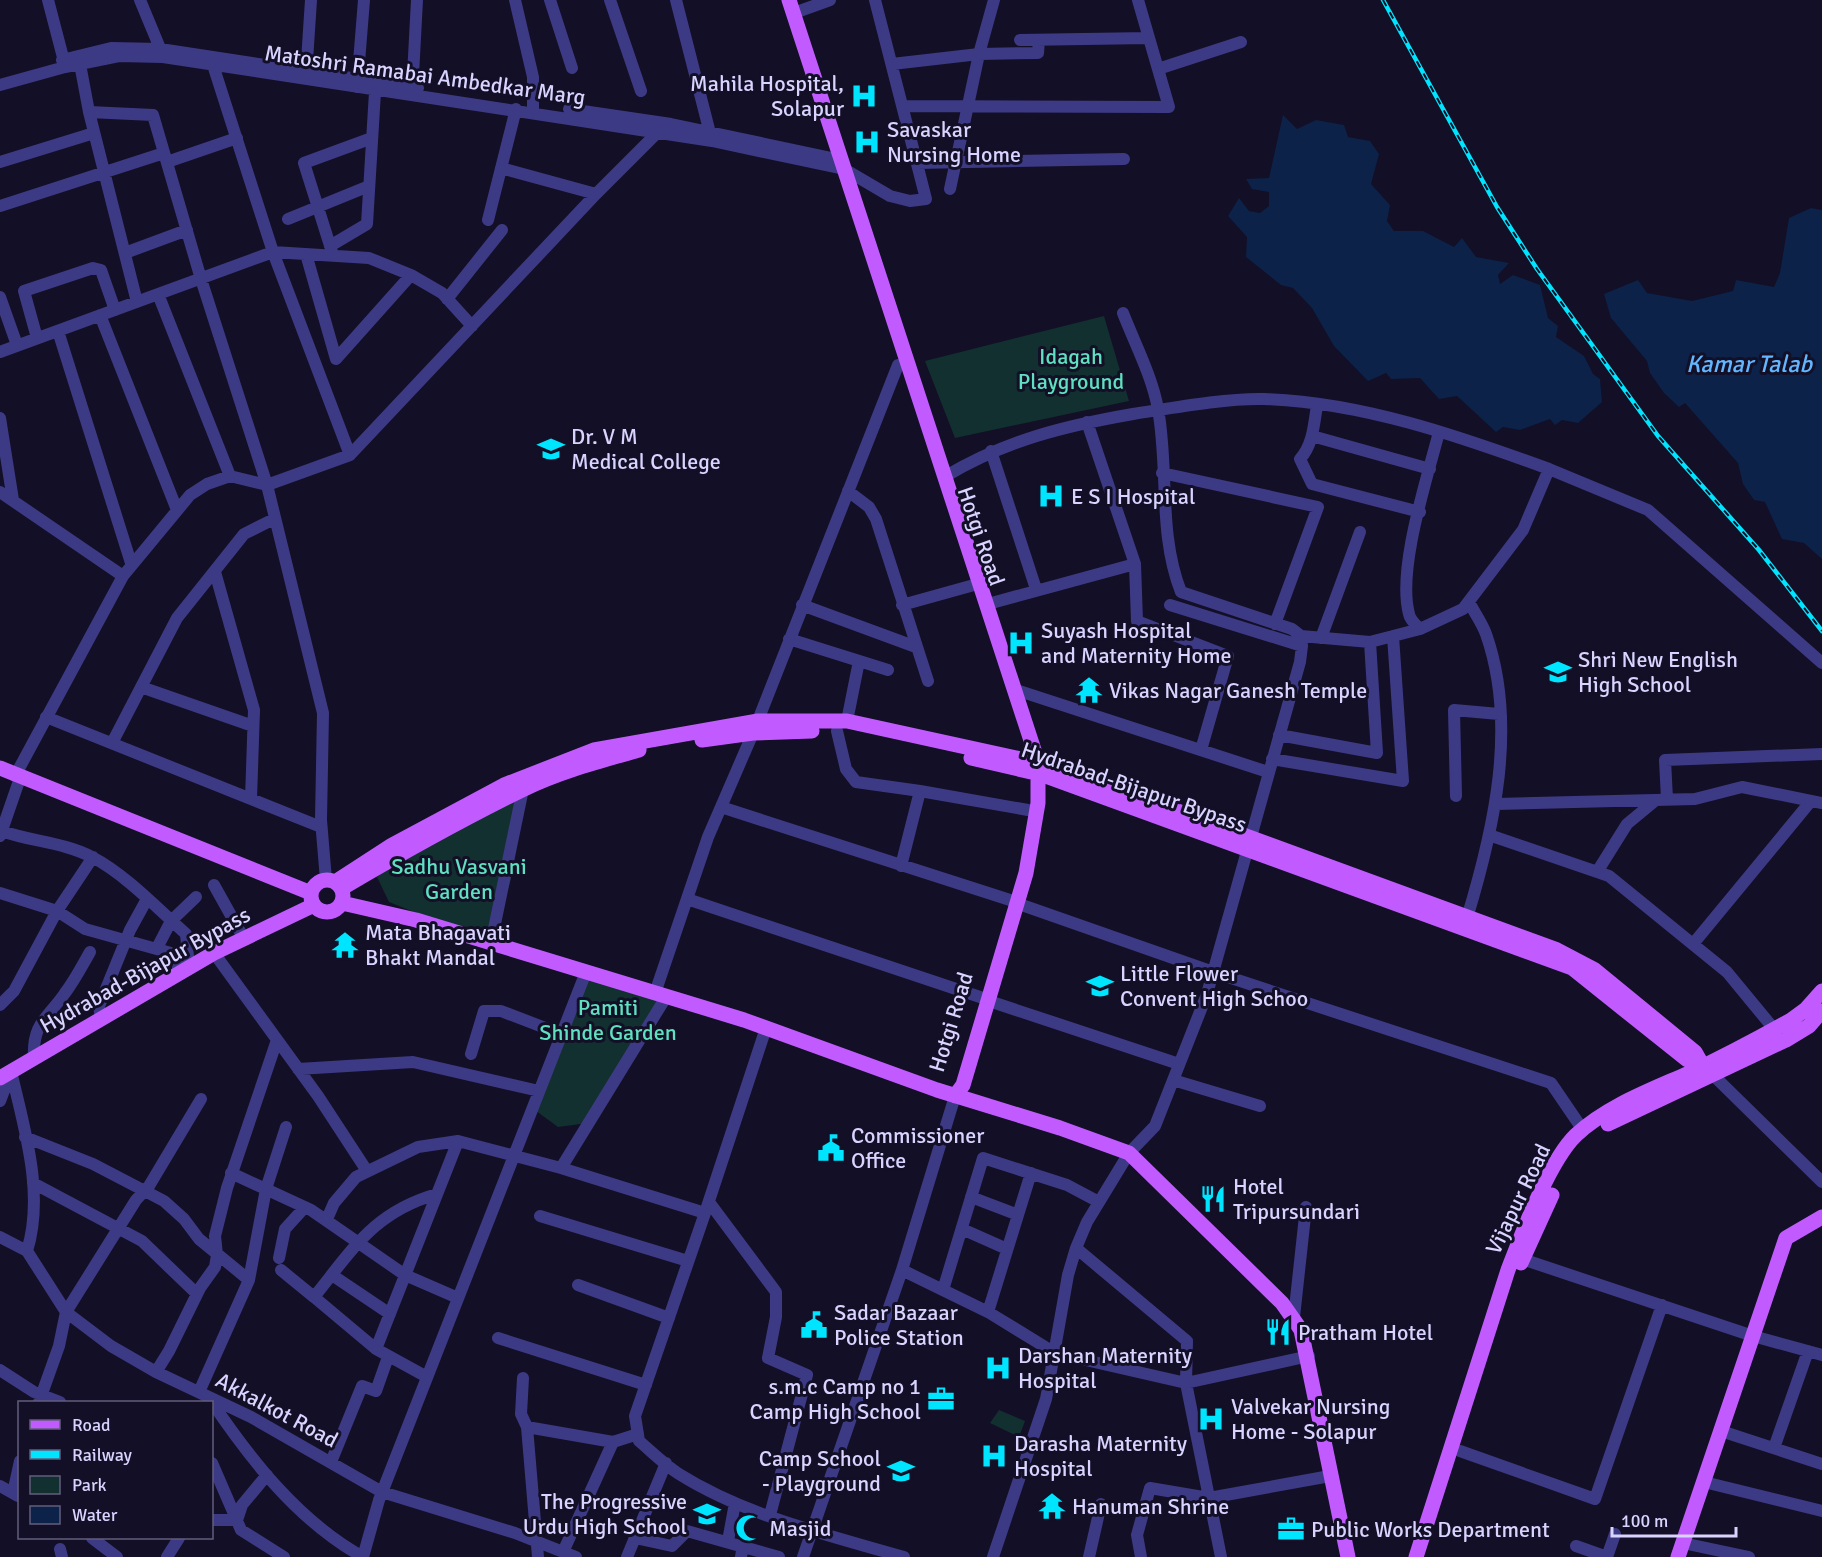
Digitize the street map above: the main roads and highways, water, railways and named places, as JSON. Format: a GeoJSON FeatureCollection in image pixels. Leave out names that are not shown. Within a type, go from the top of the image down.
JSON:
{"type":"FeatureCollection","features":[{"type":"Feature","properties":{"kind":"main road","name":"Hotgi Road"},"geometry":{"type":"LineString","coordinates":[[781,0],[988,604],[1016,690],[1035,767],[1028,861],[985,999],[954,1081],[955,1096]]}},
{"type":"Feature","properties":{"kind":"main road","name":"Hotgi Road"},"geometry":{"type":"LineString","coordinates":[[791,7],[898,365],[1035,767],[1015,902]]}},
{"type":"Feature","properties":{"kind":"main road","name":"Hydrabad-Bijapur Bypass"},"geometry":{"type":"LineString","coordinates":[[336,888],[523,789],[592,763],[641,749],[755,727],[842,726],[888,738],[1035,767],[1249,844],[1572,968],[1686,1059],[1708,1070]]}},
{"type":"Feature","properties":{"kind":"main road"},"geometry":{"type":"LineString","coordinates":[[0,768],[312,899],[328,912],[336,888],[392,845],[504,785],[594,750],[755,727]]}},
{"type":"Feature","properties":{"kind":"main road"},"geometry":{"type":"LineString","coordinates":[[1249,844],[1555,949],[1595,970],[1695,1052],[1708,1070]]}},
{"type":"Feature","properties":{"kind":"main road"},"geometry":{"type":"LineString","coordinates":[[312,899],[316,884],[336,888],[416,920],[766,1028],[955,1096],[1060,1128],[1129,1153],[1294,1317],[1301,1330],[1309,1356],[1330,1476],[1348,1557]]}},
{"type":"Feature","properties":{"kind":"main road","name":"Hydrabad-Bijapur Bypass"},"geometry":{"type":"LineString","coordinates":[[6,1074],[312,899]]}},
{"type":"Feature","properties":{"kind":"main road","name":"Vijapur Road"},"geometry":{"type":"LineString","coordinates":[[1425,1557],[1522,1259],[1573,1152],[1601,1127],[1708,1070],[1806,1009],[1822,991]]}},
{"type":"Feature","properties":{"kind":"main road","name":"Vijapur Road"},"geometry":{"type":"LineString","coordinates":[[1416,1557],[1519,1242],[1562,1154],[1583,1130],[1631,1100],[1786,1040],[1809,1026],[1822,1011]]}},
{"type":"Feature","properties":{"kind":"main road"},"geometry":{"type":"LineString","coordinates":[[1681,1550],[1786,1238],[1822,1217]]}},
{"type":"Feature","properties":{"kind":"water"},"geometry":{"type":"Polygon","coordinates":[[[1283,115],[1297,129],[1316,120],[1344,125],[1348,137],[1370,141],[1379,154],[1371,184],[1390,205],[1387,221],[1394,231],[1423,231],[1454,247],[1462,238],[1476,257],[1509,263],[1498,275],[1500,284],[1513,275],[1540,285],[1548,318],[1558,326],[1556,337],[1584,356],[1593,374],[1600,379],[1602,402],[1578,423],[1562,420],[1555,425],[1550,419],[1520,430],[1503,427],[1496,432],[1457,396],[1439,399],[1420,378],[1391,379],[1386,373],[1368,381],[1334,346],[1312,308],[1293,288],[1281,285],[1246,257],[1247,237],[1228,216],[1239,198],[1249,211],[1260,213],[1269,206],[1269,192],[1252,189],[1246,179],[1269,178],[1283,115]]]}},
{"type":"Feature","properties":{"kind":"water","name":"Kamar Talab"},"geometry":{"type":"Polygon","coordinates":[[[1811,208],[1822,210],[1822,559],[1804,543],[1782,539],[1765,502],[1754,500],[1743,484],[1738,463],[1685,403],[1679,407],[1664,393],[1650,373],[1647,361],[1611,318],[1604,294],[1638,280],[1647,293],[1692,301],[1733,291],[1736,280],[1774,287],[1780,273],[1789,218],[1811,208]]]}},
{"type":"Feature","properties":{"kind":"railway"},"geometry":{"type":"LineString","coordinates":[[1383,0],[1497,207],[1537,269],[1658,436],[1759,550],[1822,631]]}},
{"type":"Feature","properties":{"kind":"place","name":"Mahila Hospital, Solapur"},"geometry":{"type":"Point","coordinates":[864,96]}},
{"type":"Feature","properties":{"kind":"place","name":"Savaskar Nursing Home"},"geometry":{"type":"Point","coordinates":[867,142]}},
{"type":"Feature","properties":{"kind":"place","name":"Dr. V M Medical College"},"geometry":{"type":"Point","coordinates":[551,449]}},
{"type":"Feature","properties":{"kind":"place","name":"E S I Hospital"},"geometry":{"type":"Point","coordinates":[1051,496]}},
{"type":"Feature","properties":{"kind":"place","name":"Suyash Hospital and Maternity Home"},"geometry":{"type":"Point","coordinates":[1021,643]}},
{"type":"Feature","properties":{"kind":"place","name":"Shri New English High School"},"geometry":{"type":"Point","coordinates":[1558,672]}},
{"type":"Feature","properties":{"kind":"place","name":"Vikas Nagar Ganesh Temple"},"geometry":{"type":"Point","coordinates":[1089,690]}},
{"type":"Feature","properties":{"kind":"place","name":"Mata Bhagavati Bhakt Mandal"},"geometry":{"type":"Point","coordinates":[345,945]}},
{"type":"Feature","properties":{"kind":"place","name":"Little Flower Convent High Schoo"},"geometry":{"type":"Point","coordinates":[1100,986]}},
{"type":"Feature","properties":{"kind":"place","name":"Commissioner Office"},"geometry":{"type":"Point","coordinates":[831,1148]}},
{"type":"Feature","properties":{"kind":"place","name":"Hotel Tripursundari"},"geometry":{"type":"Point","coordinates":[1213,1199]}},
{"type":"Feature","properties":{"kind":"place","name":"Sadar Bazaar Police Station"},"geometry":{"type":"Point","coordinates":[814,1325]}},
{"type":"Feature","properties":{"kind":"place","name":"Pratham Hotel"},"geometry":{"type":"Point","coordinates":[1278,1332]}},
{"type":"Feature","properties":{"kind":"place","name":"Darshan Maternity Hospital"},"geometry":{"type":"Point","coordinates":[998,1368]}},
{"type":"Feature","properties":{"kind":"place","name":"s.m.c Camp no 1 Camp High School"},"geometry":{"type":"Point","coordinates":[941,1399]}},
{"type":"Feature","properties":{"kind":"place","name":"Valvekar Nursing Home - Solapur"},"geometry":{"type":"Point","coordinates":[1211,1419]}},
{"type":"Feature","properties":{"kind":"place","name":"Darasha Maternity Hospital"},"geometry":{"type":"Point","coordinates":[994,1456]}},
{"type":"Feature","properties":{"kind":"place","name":"Camp School - Playground"},"geometry":{"type":"Point","coordinates":[901,1471]}},
{"type":"Feature","properties":{"kind":"place","name":"Hanuman Shrine"},"geometry":{"type":"Point","coordinates":[1052,1506]}},
{"type":"Feature","properties":{"kind":"place","name":"The Progressive Urdu High School"},"geometry":{"type":"Point","coordinates":[707,1514]}},
{"type":"Feature","properties":{"kind":"place","name":"Masjid"},"geometry":{"type":"Point","coordinates":[749,1528]}},
{"type":"Feature","properties":{"kind":"place","name":"Public Works Department"},"geometry":{"type":"Point","coordinates":[1291,1529]}},
{"type":"Feature","properties":{"kind":"park label","name":"Idagah Playground"},"geometry":{"type":"Point","coordinates":[1071,368]}},
{"type":"Feature","properties":{"kind":"park label","name":"Sadhu Vasvani Garden"},"geometry":{"type":"Point","coordinates":[459,878]}},
{"type":"Feature","properties":{"kind":"park label","name":"Pamiti Shinde Garden"},"geometry":{"type":"Point","coordinates":[608,1020]}}]}
